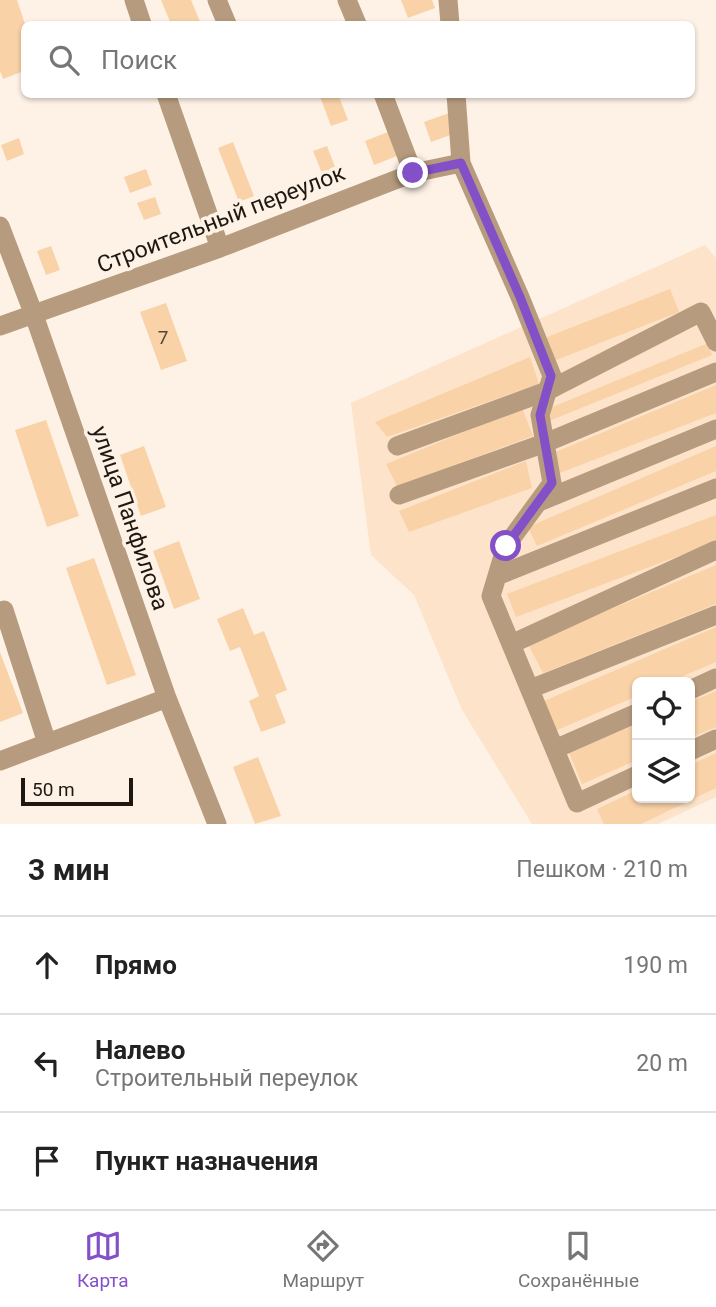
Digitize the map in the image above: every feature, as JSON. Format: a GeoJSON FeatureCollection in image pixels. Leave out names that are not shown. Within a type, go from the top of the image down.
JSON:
{"type":"FeatureCollection","features":[{"type":"Feature","properties":{"kind":"street"},"geometry":{"type":"LineString","coordinates":[[134,0],[141,21]]}},
{"type":"Feature","properties":{"kind":"street"},"geometry":{"type":"LineString","coordinates":[[217,0],[226,21]]}},
{"type":"Feature","properties":{"kind":"street"},"geometry":{"type":"LineString","coordinates":[[347,0],[355,21]]}},
{"type":"Feature","properties":{"kind":"street"},"geometry":{"type":"LineString","coordinates":[[449,0],[450,21]]}},
{"type":"Feature","properties":{"kind":"street"},"geometry":{"type":"LineString","coordinates":[[167,98],[220,248]]}},
{"type":"Feature","properties":{"kind":"street"},"geometry":{"type":"LineString","coordinates":[[385,98],[413,173]]}},
{"type":"Feature","properties":{"kind":"street"},"geometry":{"type":"LineString","coordinates":[[456,98],[461,163],[520,297],[551,376],[540,415],[552,483],[506,546],[491,596],[577,803],[632,777]]}},
{"type":"Feature","properties":{"kind":"street","name":"Строительный переулок"},"geometry":{"type":"LineString","coordinates":[[0,326],[220,248],[413,173],[461,163]]}},
{"type":"Feature","properties":{"kind":"street","name":"улица Панфилова"},"geometry":{"type":"LineString","coordinates":[[0,226],[34,315],[167,698],[218,824]]}},
{"type":"Feature","properties":{"kind":"street"},"geometry":{"type":"LineString","coordinates":[[397,446],[547,391],[701,312],[716,342]]}},
{"type":"Feature","properties":{"kind":"street"},"geometry":{"type":"LineString","coordinates":[[399,495],[545,443],[716,372]]}},
{"type":"Feature","properties":{"kind":"street"},"geometry":{"type":"LineString","coordinates":[[538,503],[716,429]]}},
{"type":"Feature","properties":{"kind":"street"},"geometry":{"type":"LineString","coordinates":[[497,576],[716,488]]}},
{"type":"Feature","properties":{"kind":"street"},"geometry":{"type":"LineString","coordinates":[[511,643],[716,550]]}},
{"type":"Feature","properties":{"kind":"street"},"geometry":{"type":"LineString","coordinates":[[4,610],[47,743]]}},
{"type":"Feature","properties":{"kind":"street"},"geometry":{"type":"LineString","coordinates":[[530,689],[716,615]]}},
{"type":"Feature","properties":{"kind":"street"},"geometry":{"type":"LineString","coordinates":[[695,688],[716,678]]}},
{"type":"Feature","properties":{"kind":"street"},"geometry":{"type":"LineString","coordinates":[[0,761],[167,698]]}},
{"type":"Feature","properties":{"kind":"street"},"geometry":{"type":"LineString","coordinates":[[555,749],[632,715]]}},
{"type":"Feature","properties":{"kind":"street"},"geometry":{"type":"LineString","coordinates":[[695,749],[716,739]]}},
{"type":"Feature","properties":{"kind":"shaded area"},"geometry":{"type":"Polygon","coordinates":[[[705,245],[716,258],[716,797],[658,824],[532,824],[462,710],[414,595],[371,555],[351,403],[705,245]]]}},
{"type":"Feature","properties":{"kind":"building"},"geometry":{"type":"Polygon","coordinates":[[[0,0],[17,0],[24,21],[21,21],[21,72],[3,79],[0,71],[0,0]]]}},
{"type":"Feature","properties":{"kind":"building"},"geometry":{"type":"Polygon","coordinates":[[[161,0],[191,0],[200,21],[170,21],[161,0]]]}},
{"type":"Feature","properties":{"kind":"building"},"geometry":{"type":"Polygon","coordinates":[[[401,0],[432,0],[435,8],[408,18],[401,0]]]}},
{"type":"Feature","properties":{"kind":"building"},"geometry":{"type":"Polygon","coordinates":[[[320,98],[340,98],[348,120],[331,126],[320,98]]]}},
{"type":"Feature","properties":{"kind":"building"},"geometry":{"type":"Polygon","coordinates":[[[449,113],[456,133],[431,142],[424,122],[449,113]]]}},
{"type":"Feature","properties":{"kind":"building"},"geometry":{"type":"Polygon","coordinates":[[[388,132],[397,156],[374,165],[365,141],[388,132]]]}},
{"type":"Feature","properties":{"kind":"building"},"geometry":{"type":"Polygon","coordinates":[[[19,138],[24,154],[7,161],[1,145],[19,138]]]}},
{"type":"Feature","properties":{"kind":"building"},"geometry":{"type":"Polygon","coordinates":[[[233,142],[254,196],[239,202],[218,148],[233,142]]]}},
{"type":"Feature","properties":{"kind":"building"},"geometry":{"type":"Polygon","coordinates":[[[327,146],[337,172],[324,178],[313,151],[327,146]]]}},
{"type":"Feature","properties":{"kind":"building"},"geometry":{"type":"Polygon","coordinates":[[[146,169],[152,185],[130,193],[124,177],[146,169]]]}},
{"type":"Feature","properties":{"kind":"building"},"geometry":{"type":"Polygon","coordinates":[[[155,197],[161,214],[144,220],[137,203],[155,197]]]}},
{"type":"Feature","properties":{"kind":"building"},"geometry":{"type":"Polygon","coordinates":[[[51,246],[60,270],[46,275],[37,251],[51,246]]]}},
{"type":"Feature","properties":{"kind":"building"},"geometry":{"type":"Polygon","coordinates":[[[670,289],[679,312],[551,362],[542,339],[670,289]]]}},
{"type":"Feature","properties":{"kind":"building"},"geometry":{"type":"Polygon","coordinates":[[[166,303],[187,361],[161,370],[140,312],[166,303]]]}},
{"type":"Feature","properties":{"kind":"building"},"geometry":{"type":"Polygon","coordinates":[[[708,343],[712,355],[549,421],[545,410],[708,343]]]}},
{"type":"Feature","properties":{"kind":"building"},"geometry":{"type":"Polygon","coordinates":[[[530,357],[539,384],[387,437],[375,422],[530,357]]]}},
{"type":"Feature","properties":{"kind":"building"},"geometry":{"type":"Polygon","coordinates":[[[716,385],[716,413],[557,474],[551,454],[716,385]]]}},
{"type":"Feature","properties":{"kind":"building"},"geometry":{"type":"Polygon","coordinates":[[[522,408],[533,436],[397,486],[386,464],[522,408]]]}},
{"type":"Feature","properties":{"kind":"building"},"geometry":{"type":"Polygon","coordinates":[[[46,420],[79,516],[47,527],[15,430],[46,420]]]}},
{"type":"Feature","properties":{"kind":"building"},"geometry":{"type":"Polygon","coordinates":[[[144,446],[166,507],[141,516],[120,455],[144,446]]]}},
{"type":"Feature","properties":{"kind":"building"},"geometry":{"type":"Polygon","coordinates":[[[716,446],[716,471],[537,546],[528,527],[716,446]]]}},
{"type":"Feature","properties":{"kind":"building"},"geometry":{"type":"Polygon","coordinates":[[[526,461],[532,488],[409,532],[399,511],[526,461]]]}},
{"type":"Feature","properties":{"kind":"building"},"geometry":{"type":"Polygon","coordinates":[[[716,515],[716,542],[516,617],[507,594],[716,515]]]}},
{"type":"Feature","properties":{"kind":"building"},"geometry":{"type":"Polygon","coordinates":[[[179,541],[200,599],[174,609],[153,551],[179,541]]]}},
{"type":"Feature","properties":{"kind":"building"},"geometry":{"type":"Polygon","coordinates":[[[94,558],[136,675],[107,685],[66,568],[94,558]]]}},
{"type":"Feature","properties":{"kind":"building"},"geometry":{"type":"Polygon","coordinates":[[[716,565],[716,604],[543,673],[528,644],[716,565]]]}},
{"type":"Feature","properties":{"kind":"building"},"geometry":{"type":"Polygon","coordinates":[[[243,608],[254,635],[264,631],[287,690],[275,695],[286,723],[261,732],[249,701],[259,696],[240,647],[230,651],[217,619],[243,608]]]}},
{"type":"Feature","properties":{"kind":"building"},"geometry":{"type":"Polygon","coordinates":[[[716,627],[716,662],[681,677],[632,677],[632,698],[557,730],[544,701],[716,627]]]}},
{"type":"Feature","properties":{"kind":"building"},"geometry":{"type":"Polygon","coordinates":[[[0,652],[23,713],[0,722],[0,652]]]}},
{"type":"Feature","properties":{"kind":"building"},"geometry":{"type":"Polygon","coordinates":[[[716,691],[716,727],[695,736],[695,700],[716,691]]]}},
{"type":"Feature","properties":{"kind":"building"},"geometry":{"type":"Polygon","coordinates":[[[632,726],[632,762],[582,784],[569,753],[632,726]]]}},
{"type":"Feature","properties":{"kind":"building"},"geometry":{"type":"Polygon","coordinates":[[[716,753],[716,788],[695,798],[695,763],[716,753]]]}},
{"type":"Feature","properties":{"kind":"building"},"geometry":{"type":"Polygon","coordinates":[[[258,757],[281,816],[255,824],[233,767],[258,757]]]}},
{"type":"Feature","properties":{"kind":"building"},"geometry":{"type":"Polygon","coordinates":[[[632,792],[632,803],[685,803],[641,824],[604,824],[597,809],[632,792]]]}},
{"type":"Feature","properties":{"kind":"route"},"geometry":{"type":"LineString","coordinates":[[413,173],[461,163],[520,297],[551,376],[540,415],[552,483],[506,546]]}}]}
